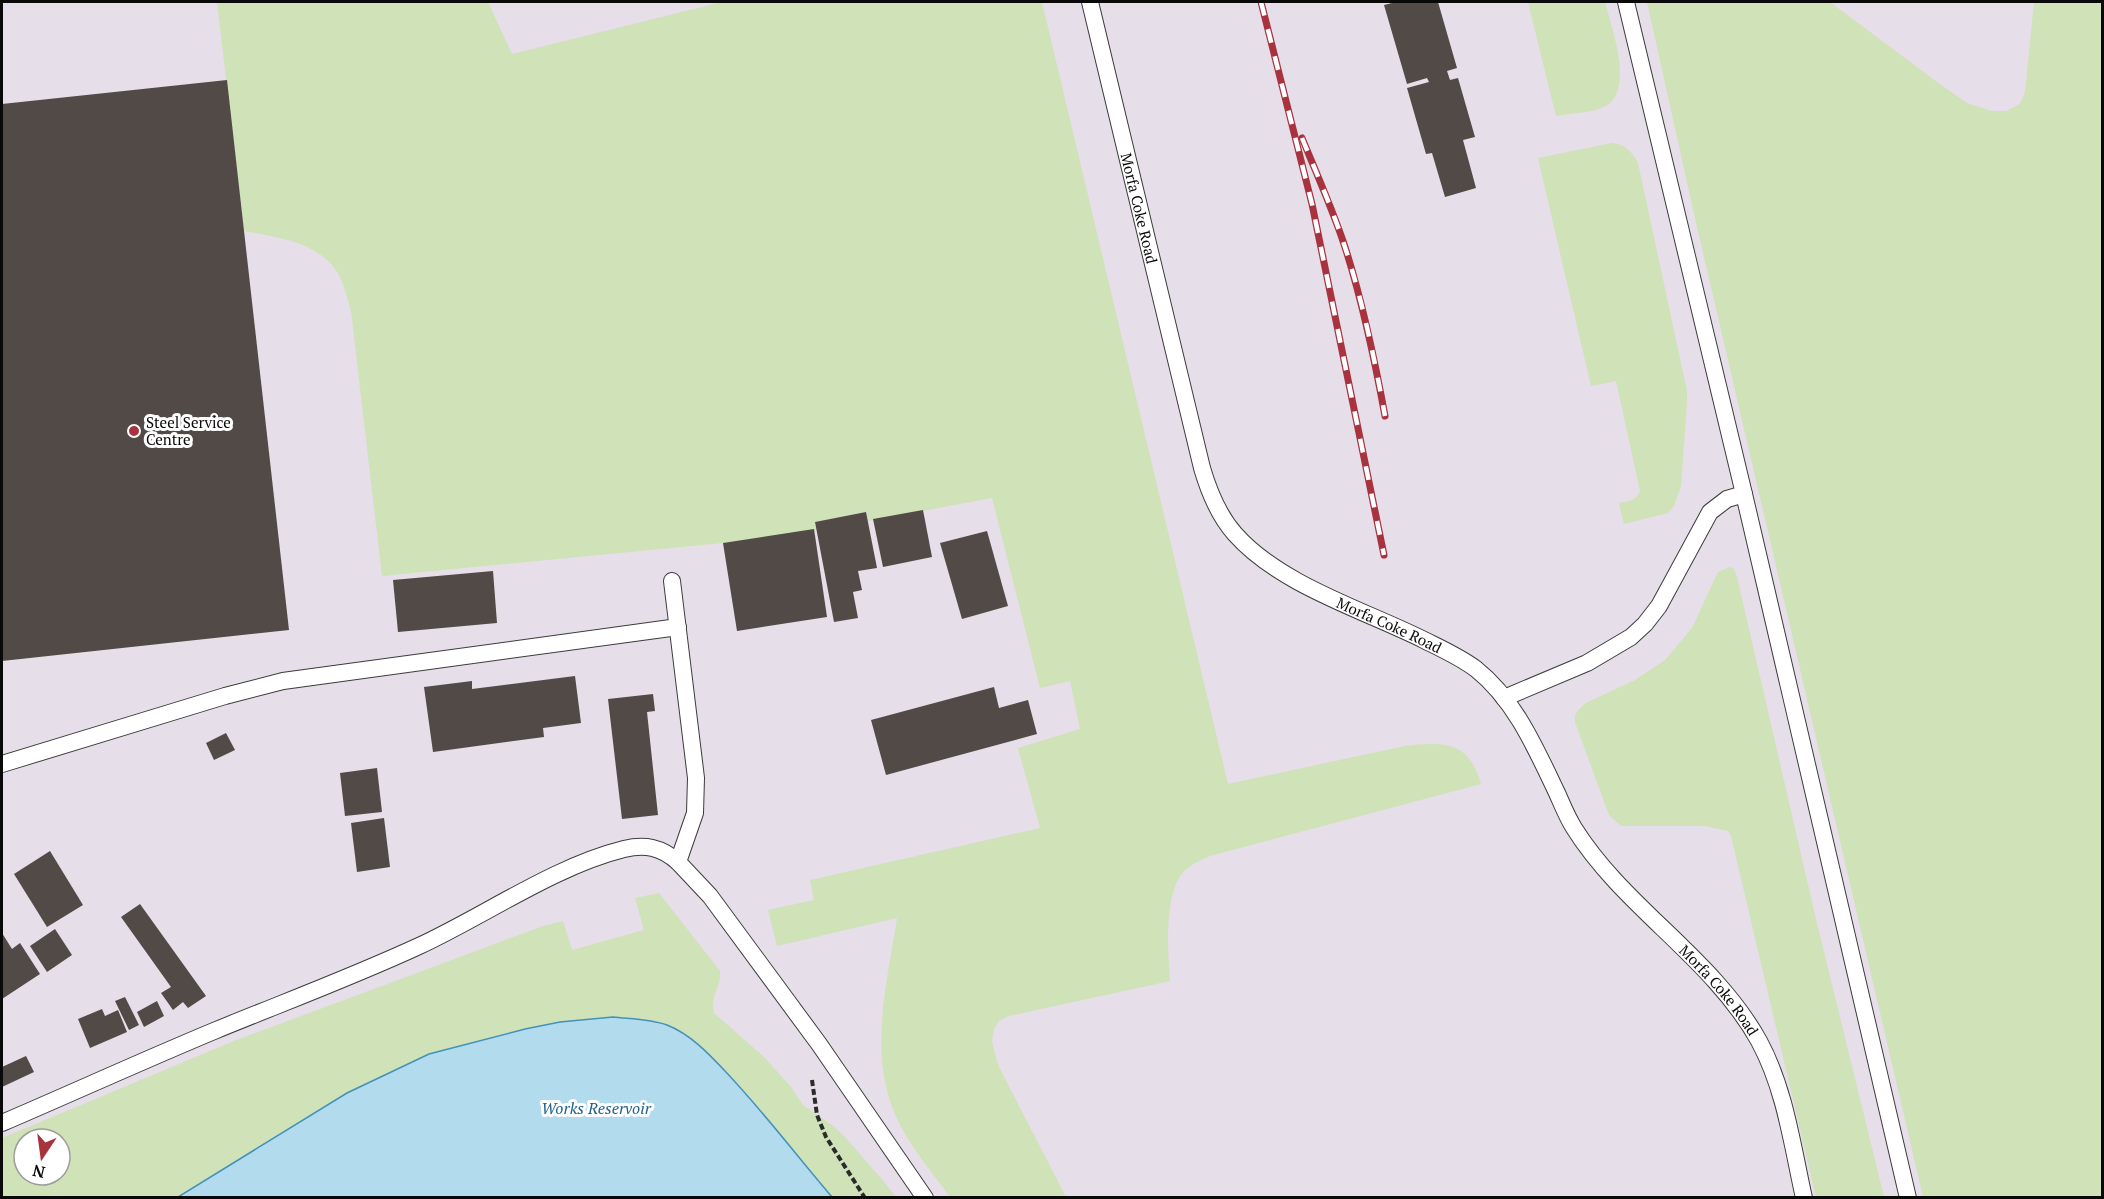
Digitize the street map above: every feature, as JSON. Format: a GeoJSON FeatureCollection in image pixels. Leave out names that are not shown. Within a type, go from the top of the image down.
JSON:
{"type":"FeatureCollection","features":[{"type":"Feature","properties":{"kind":"lane","name":"Morfa Coke Road"},"geometry":{"type":"LineString","coordinates":[[1090,2],[1202,468],[1215,505],[1235,534],[1269,564],[1299,582],[1400,627],[1459,658],[1484,676],[1504,698],[1532,742],[1574,828],[1600,863],[1640,907],[1706,971],[1742,1014],[1759,1041],[1781,1093],[1804,1197]]}},
{"type":"Feature","properties":{"kind":"lane"},"geometry":{"type":"LineString","coordinates":[[1626,2],[1744,494],[1908,1197]]}},
{"type":"Feature","properties":{"kind":"lane"},"geometry":{"type":"LineString","coordinates":[[1504,698],[1587,663],[1631,637],[1659,606],[1710,512],[1727,499],[1744,494]]}},
{"type":"Feature","properties":{"kind":"lane"},"geometry":{"type":"LineString","coordinates":[[672,581],[696,778],[695,813],[678,862]]}},
{"type":"Feature","properties":{"kind":"lane"},"geometry":{"type":"LineString","coordinates":[[2,764],[225,696],[283,681],[678,627]]}},
{"type":"Feature","properties":{"kind":"lane"},"geometry":{"type":"LineString","coordinates":[[2,1123],[211,1032],[416,948],[540,883],[592,859],[622,850],[648,847],[666,852],[710,896],[819,1044],[925,1197]]}},
{"type":"Feature","properties":{"kind":"path"},"geometry":{"type":"LineString","coordinates":[[819,1044],[814,1056],[811,1078],[817,1115],[835,1153],[865,1197]]}},
{"type":"Feature","properties":{"kind":"shaded area"},"geometry":{"type":"Polygon","coordinates":[[[2,2],[2102,2],[2102,1197],[2,1198],[2,2]]]}},
{"type":"Feature","properties":{"kind":"green space"},"geometry":{"type":"Polygon","coordinates":[[[217,2],[488,2],[512,54],[722,2],[1042,2],[1228,784],[1405,746],[1432,744],[1453,747],[1462,752],[1476,770],[1481,784],[1210,856],[1185,870],[1178,880],[1170,907],[1168,939],[1170,981],[1009,1016],[999,1021],[994,1029],[992,1041],[999,1067],[1066,1197],[950,1197],[904,1132],[893,1109],[886,1086],[881,1038],[885,989],[897,918],[777,946],[768,910],[814,900],[810,880],[1040,828],[1018,748],[1080,729],[1070,681],[1040,688],[992,498],[868,521],[866,512],[815,522],[817,530],[723,543],[382,576],[351,311],[347,296],[337,272],[329,262],[308,247],[244,231],[217,2]]]}},
{"type":"Feature","properties":{"kind":"green space"},"geometry":{"type":"Polygon","coordinates":[[[1528,2],[1605,2],[1616,41],[1620,72],[1615,98],[1606,106],[1556,116],[1528,2]]]}},
{"type":"Feature","properties":{"kind":"green space"},"geometry":{"type":"Polygon","coordinates":[[[1647,2],[1830,2],[1967,103],[1992,111],[2006,111],[2020,104],[2025,92],[2034,2],[2102,2],[2102,1197],[1923,1197],[1694,214],[1647,2]]]}},
{"type":"Feature","properties":{"kind":"green space"},"geometry":{"type":"Polygon","coordinates":[[[1612,143],[1628,149],[1638,163],[1687,391],[1681,486],[1674,506],[1668,513],[1624,524],[1619,503],[1634,499],[1640,491],[1616,381],[1591,386],[1538,158],[1612,143]]]}},
{"type":"Feature","properties":{"kind":"green space"},"geometry":{"type":"Polygon","coordinates":[[[1730,567],[1734,569],[1737,577],[1815,915],[1884,1197],[1816,1197],[1728,831],[1704,826],[1621,826],[1609,815],[1575,722],[1575,715],[1586,703],[1635,680],[1665,660],[1692,628],[1718,572],[1730,567]]]}},
{"type":"Feature","properties":{"kind":"green space"},"geometry":{"type":"Polygon","coordinates":[[[659,893],[720,971],[713,1002],[714,1013],[765,1058],[791,1087],[803,1105],[844,1136],[896,1197],[832,1197],[743,1089],[702,1048],[680,1031],[669,1026],[648,1020],[613,1017],[560,1022],[525,1029],[429,1054],[347,1093],[178,1197],[2,1198],[2,1138],[12,1134],[12,1187],[72,1187],[72,1127],[28,1127],[234,1041],[543,926],[563,921],[572,950],[644,930],[635,898],[659,893]]]}},
{"type":"Feature","properties":{"kind":"water","name":"Works Reservoir"},"geometry":{"type":"Polygon","coordinates":[[[613,1017],[661,1023],[683,1033],[698,1045],[719,1064],[753,1102],[832,1197],[178,1197],[347,1093],[429,1054],[525,1029],[560,1022],[613,1017]]]}},
{"type":"Feature","properties":{"kind":"building"},"geometry":{"type":"Polygon","coordinates":[[[1396,2],[1438,2],[1457,68],[1447,71],[1450,80],[1458,78],[1475,137],[1463,140],[1476,188],[1445,197],[1432,153],[1426,154],[1407,88],[1429,82],[1427,78],[1407,84],[1384,5],[1396,2]]]}},
{"type":"Feature","properties":{"kind":"building","name":"Steel Service Centre"},"geometry":{"type":"Polygon","coordinates":[[[227,80],[289,630],[2,661],[2,104],[227,80]]]}},
{"type":"Feature","properties":{"kind":"building"},"geometry":{"type":"Polygon","coordinates":[[[923,510],[932,557],[883,567],[873,519],[923,510]]]}},
{"type":"Feature","properties":{"kind":"building"},"geometry":{"type":"Polygon","coordinates":[[[866,512],[877,568],[858,571],[862,590],[853,592],[858,618],[834,622],[815,522],[866,512]]]}},
{"type":"Feature","properties":{"kind":"building"},"geometry":{"type":"Polygon","coordinates":[[[814,529],[827,617],[737,631],[723,543],[814,529]]]}},
{"type":"Feature","properties":{"kind":"building"},"geometry":{"type":"Polygon","coordinates":[[[987,531],[1008,606],[962,619],[940,543],[987,531]]]}},
{"type":"Feature","properties":{"kind":"building"},"geometry":{"type":"Polygon","coordinates":[[[493,571],[497,623],[398,632],[393,580],[493,571]]]}},
{"type":"Feature","properties":{"kind":"building"},"geometry":{"type":"Polygon","coordinates":[[[575,676],[581,723],[543,728],[544,737],[433,752],[424,687],[472,681],[472,689],[575,676]]]}},
{"type":"Feature","properties":{"kind":"building"},"geometry":{"type":"Polygon","coordinates":[[[994,687],[999,708],[1028,700],[1037,734],[886,775],[871,720],[994,687]]]}},
{"type":"Feature","properties":{"kind":"building"},"geometry":{"type":"Polygon","coordinates":[[[653,694],[655,711],[647,712],[658,815],[622,819],[608,699],[653,694]]]}},
{"type":"Feature","properties":{"kind":"building"},"geometry":{"type":"Polygon","coordinates":[[[226,733],[235,750],[214,760],[206,743],[226,733]]]}},
{"type":"Feature","properties":{"kind":"building"},"geometry":{"type":"Polygon","coordinates":[[[377,768],[382,812],[345,816],[340,773],[377,768]]]}},
{"type":"Feature","properties":{"kind":"building"},"geometry":{"type":"Polygon","coordinates":[[[384,818],[390,867],[357,872],[351,823],[384,818]]]}},
{"type":"Feature","properties":{"kind":"building"},"geometry":{"type":"Polygon","coordinates":[[[50,851],[83,905],[47,927],[14,874],[50,851]]]}},
{"type":"Feature","properties":{"kind":"building"},"geometry":{"type":"Polygon","coordinates":[[[140,904],[206,996],[188,1008],[183,1002],[173,1010],[161,993],[171,987],[121,917],[140,904]]]}},
{"type":"Feature","properties":{"kind":"building"},"geometry":{"type":"Polygon","coordinates":[[[55,929],[72,955],[47,972],[30,946],[55,929]]]}},
{"type":"Feature","properties":{"kind":"building"},"geometry":{"type":"Polygon","coordinates":[[[2,933],[12,949],[20,943],[40,974],[2,999],[2,933]]]}},
{"type":"Feature","properties":{"kind":"building"},"geometry":{"type":"Polygon","coordinates":[[[125,997],[139,1025],[129,1030],[115,1001],[125,997]]]}},
{"type":"Feature","properties":{"kind":"building"},"geometry":{"type":"Polygon","coordinates":[[[157,1001],[164,1016],[144,1027],[137,1012],[157,1001]]]}},
{"type":"Feature","properties":{"kind":"building"},"geometry":{"type":"Polygon","coordinates":[[[102,1009],[105,1016],[118,1010],[127,1032],[90,1048],[78,1019],[102,1009]]]}},
{"type":"Feature","properties":{"kind":"building"},"geometry":{"type":"Polygon","coordinates":[[[26,1056],[34,1072],[2,1087],[2,1067],[26,1056]]]}},
{"type":"Feature","properties":{"kind":"railway"},"geometry":{"type":"LineString","coordinates":[[1261,2],[1312,204],[1384,555]]}},
{"type":"Feature","properties":{"kind":"railway"},"geometry":{"type":"LineString","coordinates":[[1302,138],[1334,215],[1350,262],[1367,327],[1385,416]]}},
{"type":"Feature","properties":{"kind":"place","name":"Steel Service Centre"},"geometry":{"type":"Point","coordinates":[134,431]}}]}
